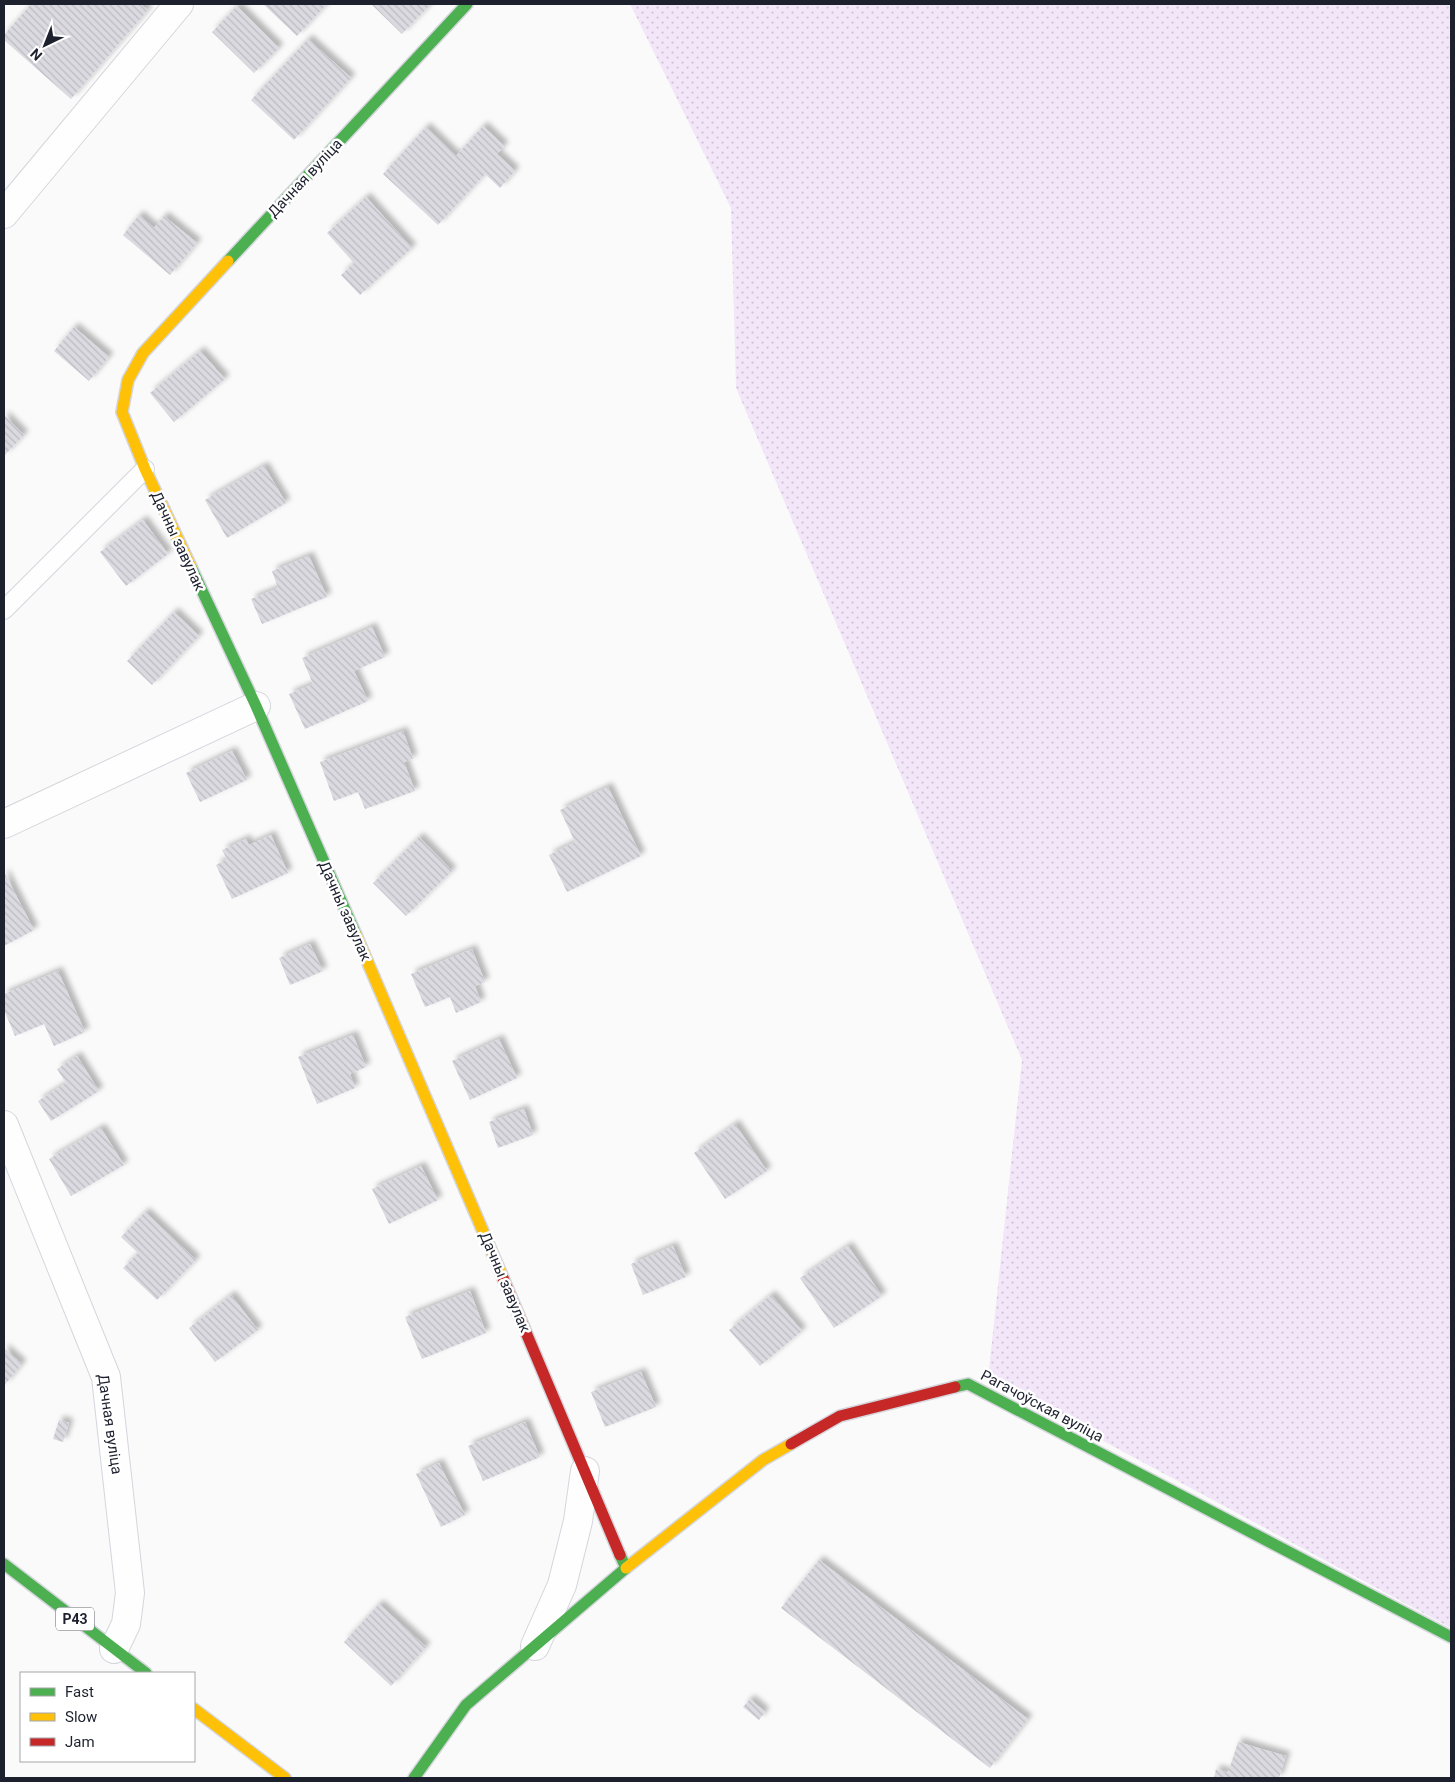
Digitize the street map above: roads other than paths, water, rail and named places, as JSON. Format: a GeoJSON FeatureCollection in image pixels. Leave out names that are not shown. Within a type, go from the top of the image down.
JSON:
{"type":"FeatureCollection","features":[{"type":"Feature","properties":{"kind":"street"},"geometry":{"type":"LineString","coordinates":[[4,214],[179,4]]}},
{"type":"Feature","properties":{"kind":"street","name":"Дачная вуліца"},"geometry":{"type":"LineString","coordinates":[[144,353],[467,4]]}},
{"type":"Feature","properties":{"kind":"street","name":"Дачны завулак"},"geometry":{"type":"LineString","coordinates":[[144,353],[128,380],[122,412],[144,469],[256,706],[451,1154],[626,1568]]}},
{"type":"Feature","properties":{"kind":"street"},"geometry":{"type":"LineString","coordinates":[[4,824],[256,706]]}},
{"type":"Feature","properties":{"kind":"street","name":"Дачная вуліца"},"geometry":{"type":"LineString","coordinates":[[4,1125],[106,1377],[130,1593],[126,1624],[114,1649]]}},
{"type":"Feature","properties":{"kind":"street","name":"Рагачоўская вуліца"},"geometry":{"type":"LineString","coordinates":[[626,1568],[763,1460],[840,1416],[968,1384],[1451,1637]]}},
{"type":"Feature","properties":{"kind":"street"},"geometry":{"type":"LineString","coordinates":[[535,1646],[562,1585],[578,1521],[585,1471]]}},
{"type":"Feature","properties":{"kind":"street","name":"Р43"},"geometry":{"type":"LineString","coordinates":[[4,1564],[145,1672]]}},
{"type":"Feature","properties":{"kind":"street"},"geometry":{"type":"LineString","coordinates":[[414,1778],[466,1705],[626,1568]]}},
{"type":"Feature","properties":{"kind":"street"},"geometry":{"type":"LineString","coordinates":[[195,1710],[285,1778]]}},
{"type":"Feature","properties":{"kind":"lane"},"geometry":{"type":"LineString","coordinates":[[4,610],[144,469]]}}]}
